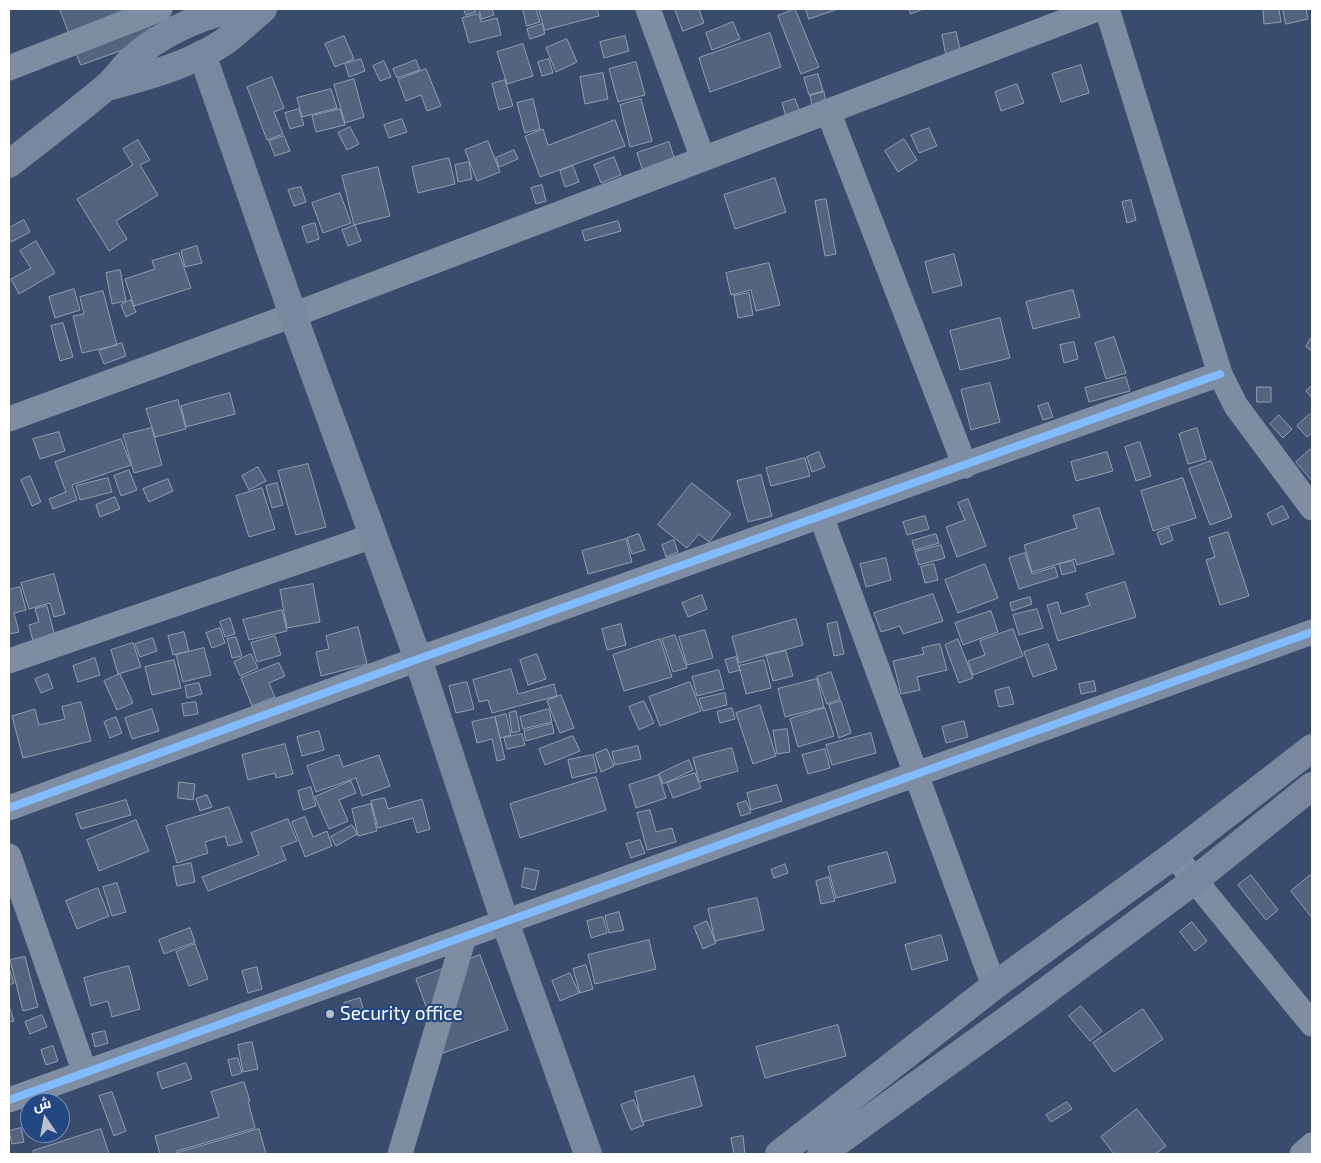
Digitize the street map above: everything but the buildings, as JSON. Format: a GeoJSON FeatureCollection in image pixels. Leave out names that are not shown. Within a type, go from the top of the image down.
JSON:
{"type":"FeatureCollection","features":[{"type":"Feature","properties":{"kind":"street"},"geometry":{"type":"LineString","coordinates":[[9,68],[160,9]]}},
{"type":"Feature","properties":{"kind":"street"},"geometry":{"type":"LineString","coordinates":[[9,164],[107,87],[131,61],[184,16],[211,14],[233,9]]}},
{"type":"Feature","properties":{"kind":"street"},"geometry":{"type":"LineString","coordinates":[[107,87],[145,77],[202,54],[227,39],[262,9]]}},
{"type":"Feature","properties":{"kind":"street"},"geometry":{"type":"LineString","coordinates":[[648,9],[703,159]]}},
{"type":"Feature","properties":{"kind":"street"},"geometry":{"type":"LineString","coordinates":[[9,418],[294,315],[1097,9]]}},
{"type":"Feature","properties":{"kind":"street"},"geometry":{"type":"LineString","coordinates":[[1107,9],[1220,374],[1236,406],[1312,508]]}},
{"type":"Feature","properties":{"kind":"street"},"geometry":{"type":"LineString","coordinates":[[202,54],[418,659],[505,922],[588,1154]]}},
{"type":"Feature","properties":{"kind":"street"},"geometry":{"type":"LineString","coordinates":[[828,111],[965,466]]}},
{"type":"Feature","properties":{"kind":"street"},"geometry":{"type":"LineString","coordinates":[[9,808],[418,659],[1220,374]]}},
{"type":"Feature","properties":{"kind":"street"},"geometry":{"type":"LineString","coordinates":[[821,516],[994,986]]}},
{"type":"Feature","properties":{"kind":"street"},"geometry":{"type":"LineString","coordinates":[[9,662],[373,536]]}},
{"type":"Feature","properties":{"kind":"street"},"geometry":{"type":"LineString","coordinates":[[9,1100],[1312,632]]}},
{"type":"Feature","properties":{"kind":"street"},"geometry":{"type":"LineString","coordinates":[[779,1154],[994,986],[1174,855],[1312,748]]}},
{"type":"Feature","properties":{"kind":"street"},"geometry":{"type":"LineString","coordinates":[[821,1154],[1026,1006],[1195,880],[1312,786]]}},
{"type":"Feature","properties":{"kind":"street"},"geometry":{"type":"LineString","coordinates":[[1174,855],[1312,1024]]}},
{"type":"Feature","properties":{"kind":"street"},"geometry":{"type":"LineString","coordinates":[[9,856],[85,1073]]}},
{"type":"Feature","properties":{"kind":"street"},"geometry":{"type":"LineString","coordinates":[[400,1154],[464,937]]}},
{"type":"Feature","properties":{"kind":"street"},"geometry":{"type":"LineString","coordinates":[[1302,1154],[1312,1145]]}},
{"type":"Feature","properties":{"kind":"cycle path"},"geometry":{"type":"LineString","coordinates":[[9,808],[418,659],[1220,374]]}},
{"type":"Feature","properties":{"kind":"cycle path"},"geometry":{"type":"LineString","coordinates":[[9,1100],[1312,632]]}},
{"type":"Feature","properties":{"kind":"place","name":"Security office"},"geometry":{"type":"Point","coordinates":[330,1014]}}]}
